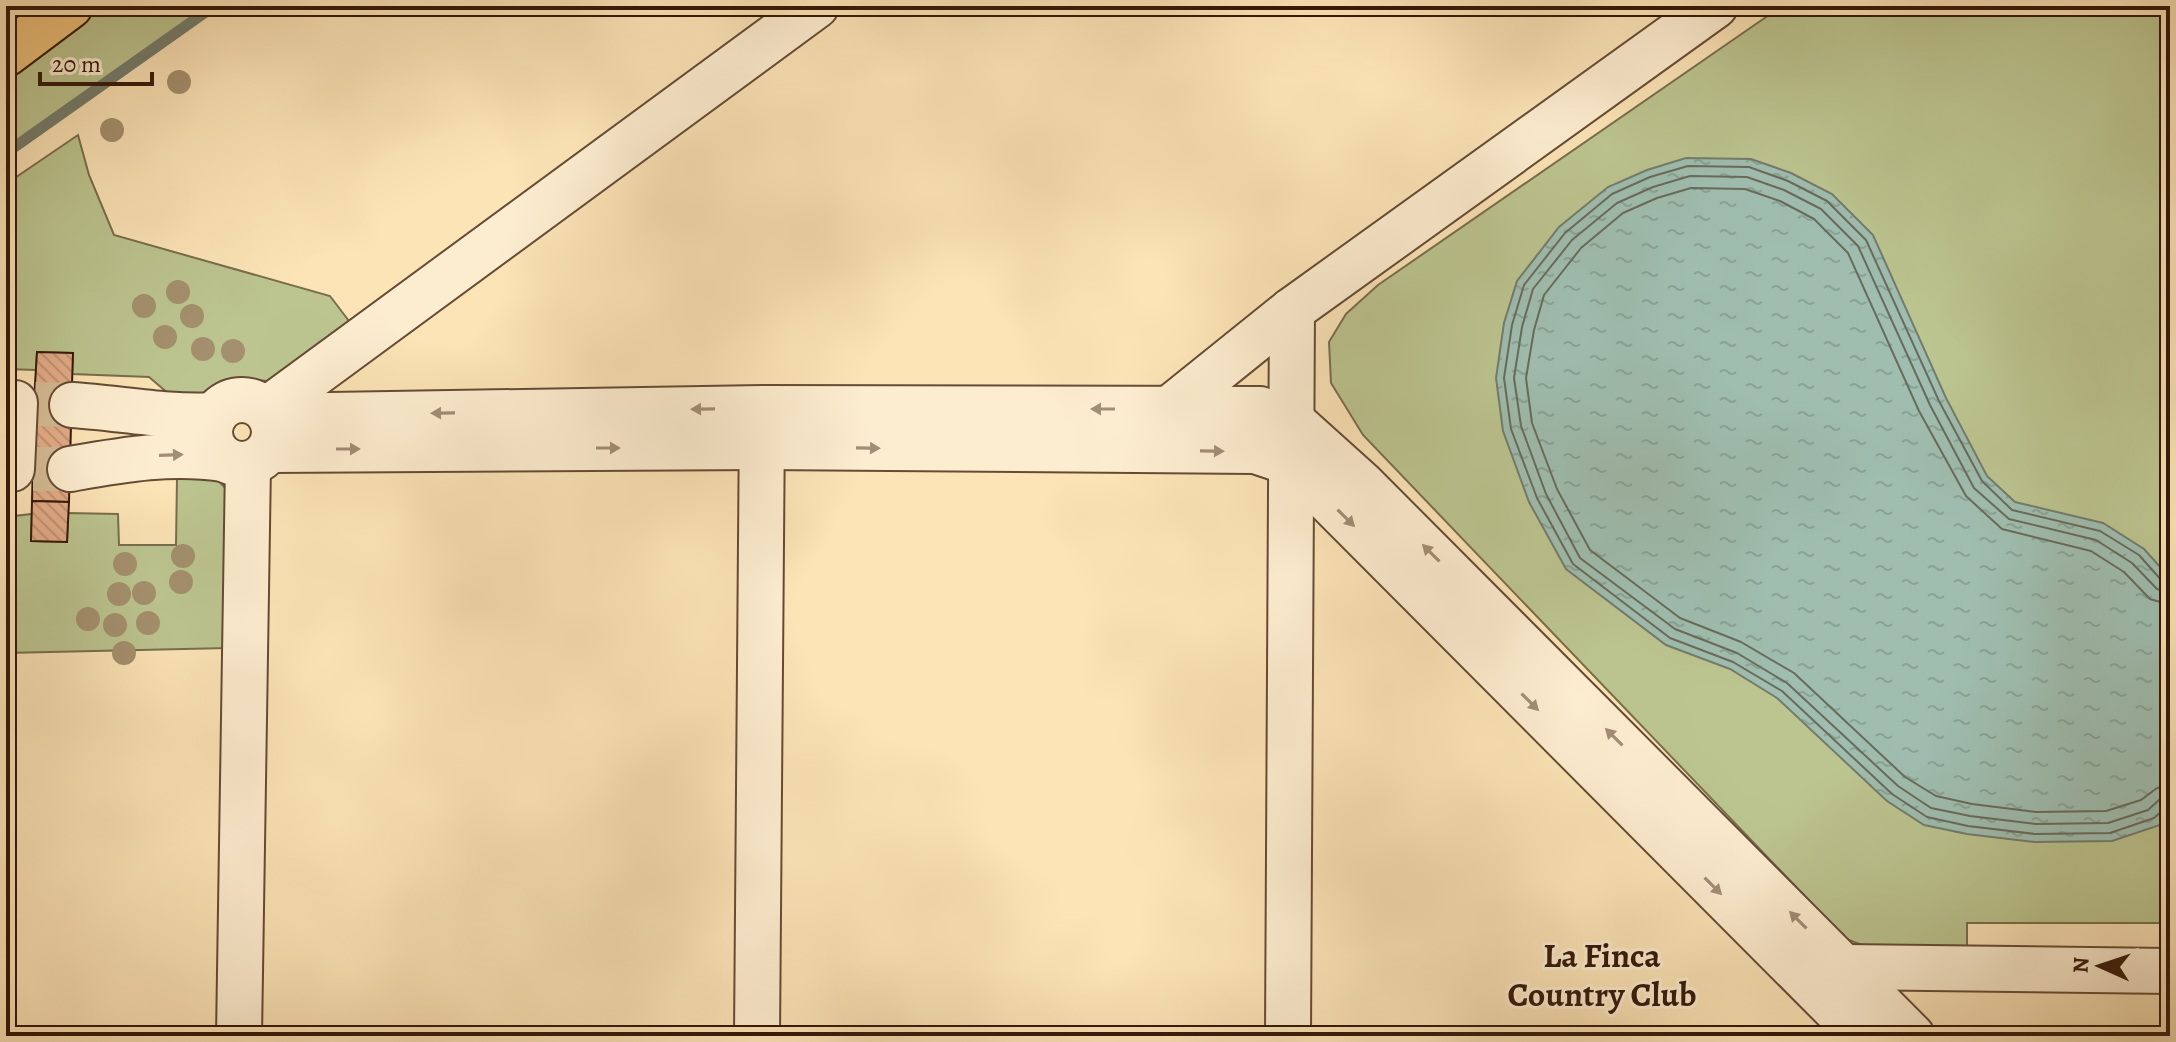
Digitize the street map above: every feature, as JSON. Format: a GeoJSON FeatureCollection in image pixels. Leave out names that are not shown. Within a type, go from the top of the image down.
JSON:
{"type":"FeatureCollection","features":[{"type":"Feature","properties":{"kind":"main road"},"geometry":{"type":"LineString","coordinates":[[6,54],[70,6]]}},
{"type":"Feature","properties":{"kind":"street"},"geometry":{"type":"LineString","coordinates":[[256,440],[816,6]]}},
{"type":"Feature","properties":{"kind":"street"},"geometry":{"type":"LineString","coordinates":[[1168,430],[1292,310],[1715,6]]}},
{"type":"Feature","properties":{"kind":"street"},"geometry":{"type":"LineString","coordinates":[[1288,1036],[1292,310]]}},
{"type":"Feature","properties":{"kind":"street"},"geometry":{"type":"LineString","coordinates":[[239,1036],[256,440],[249,400],[230,402],[215,415],[32,404],[25,470],[149,456],[193,455],[256,440],[762,427],[1168,430],[1291,463],[1835,1003],[1912,1036]]}},
{"type":"Feature","properties":{"kind":"street"},"geometry":{"type":"LineString","coordinates":[[118,461],[121,408]]}},
{"type":"Feature","properties":{"kind":"street"},"geometry":{"type":"LineString","coordinates":[[1168,430],[1260,409],[1291,420],[1361,483],[1862,1036]]}},
{"type":"Feature","properties":{"kind":"street"},"geometry":{"type":"LineString","coordinates":[[757,1036],[762,427]]}},
{"type":"Feature","properties":{"kind":"street"},"geometry":{"type":"LineString","coordinates":[[1835,1003],[2170,971]]}},
{"type":"Feature","properties":{"kind":"green space"},"geometry":{"type":"Polygon","coordinates":[[[6,6],[214,6],[6,153],[6,6]]]}},
{"type":"Feature","properties":{"kind":"green space"},"geometry":{"type":"Polygon","coordinates":[[[1782,6],[2170,6],[2170,923],[1967,923],[1967,954],[1881,952],[1846,939],[1363,435],[1331,383],[1329,342],[1346,314],[1378,285],[1782,6]]]}},
{"type":"Feature","properties":{"kind":"green space"},"geometry":{"type":"Polygon","coordinates":[[[78,135],[89,175],[114,235],[330,296],[352,325],[278,382],[245,379],[220,382],[205,394],[176,400],[149,377],[72,374],[73,353],[37,352],[36,370],[6,369],[6,184],[78,135]]]}},
{"type":"Feature","properties":{"kind":"green space"},"geometry":{"type":"Polygon","coordinates":[[[215,477],[229,492],[228,648],[6,653],[6,517],[32,514],[31,541],[67,542],[68,513],[118,514],[119,545],[176,545],[177,478],[215,477]]]}},
{"type":"Feature","properties":{"kind":"water"},"geometry":{"type":"Polygon","coordinates":[[[1686,158],[1751,159],[1791,173],[1832,194],[1873,235],[1946,398],[1987,476],[2015,502],[2103,523],[2144,549],[2170,578],[2170,812],[2160,825],[2112,841],[2035,842],[1924,825],[1887,801],[1777,698],[1730,669],[1666,645],[1566,569],[1529,502],[1503,431],[1496,378],[1504,323],[1517,281],[1559,227],[1608,187],[1686,158]]]}},
{"type":"Feature","properties":{"kind":"building"},"geometry":{"type":"Polygon","coordinates":[[[37,352],[73,353],[72,385],[35,384],[37,352]]]}},
{"type":"Feature","properties":{"kind":"building"},"geometry":{"type":"Polygon","coordinates":[[[35,384],[72,385],[69,502],[32,501],[35,384]]]}},
{"type":"Feature","properties":{"kind":"building"},"geometry":{"type":"Polygon","coordinates":[[[32,501],[69,502],[67,542],[31,541],[32,501]]]}},
{"type":"Feature","properties":{"kind":"waterway"},"geometry":{"type":"LineString","coordinates":[[6,153],[214,6]]}},
{"type":"Feature","properties":{"kind":"tunnel"},"geometry":{"type":"LineString","coordinates":[[35,404],[72,405]]}},
{"type":"Feature","properties":{"kind":"tunnel"},"geometry":{"type":"LineString","coordinates":[[33,469],[70,469]]}},
{"type":"Feature","properties":{"kind":"district","name":"La Finca Country Club"},"geometry":{"type":"Point","coordinates":[1602,974]}}]}
